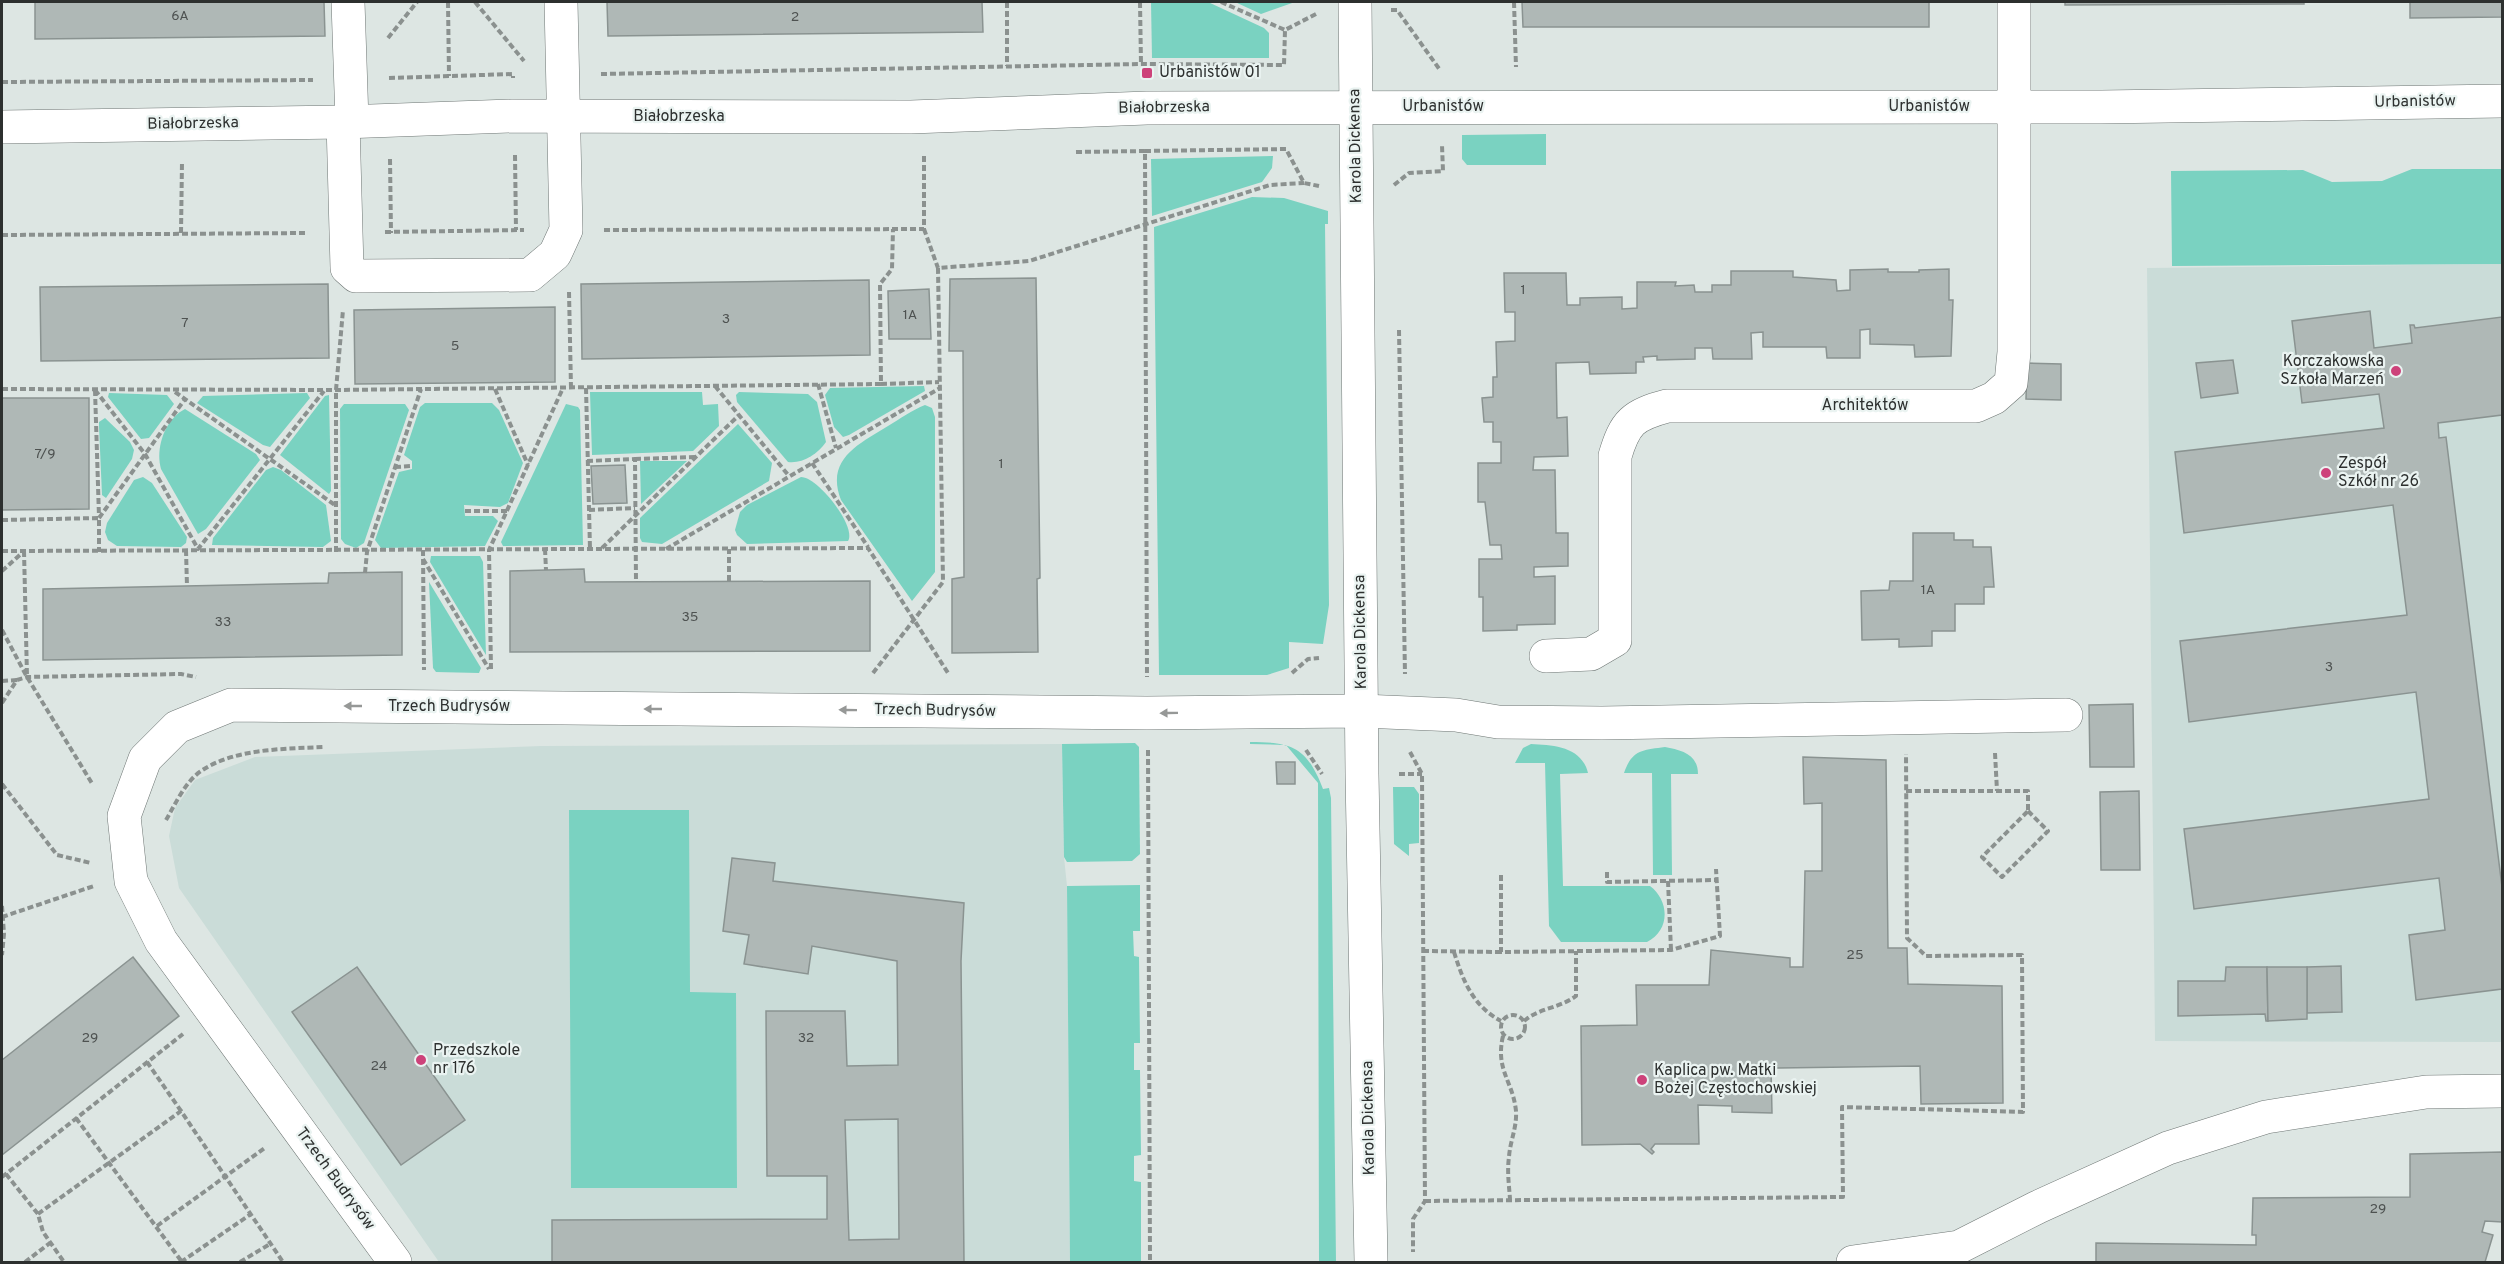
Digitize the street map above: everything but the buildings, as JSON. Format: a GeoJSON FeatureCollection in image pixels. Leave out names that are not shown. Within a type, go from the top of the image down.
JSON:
{"type":"FeatureCollection","features":[{"type":"Feature","properties":{"kind":"street"},"geometry":{"type":"LineString","coordinates":[[348,2],[347,268],[356,276],[531,275],[560,242],[564,117],[561,2]]}},
{"type":"Feature","properties":{"kind":"street","name":"Architektów"},"geometry":{"type":"LineString","coordinates":[[1546,656],[1591,654],[1615,640],[1615,456],[1622,430],[1641,413],[1667,406],[1976,406],[1994,398],[2011,383],[2014,352],[2012,107],[2014,2]]}},
{"type":"Feature","properties":{"kind":"street","name":"Karola Dickensa"},"geometry":{"type":"LineString","coordinates":[[1370,6],[1356,107],[1362,711],[1371,1263]]}},
{"type":"Feature","properties":{"kind":"street","name":"Urbanistów"},"geometry":{"type":"LineString","coordinates":[[1356,107],[2012,107],[2502,100]]}},
{"type":"Feature","properties":{"kind":"street","name":"Białobrzeska"},"geometry":{"type":"LineString","coordinates":[[2,127],[512,116],[910,117],[1148,108],[1356,107]]}},
{"type":"Feature","properties":{"kind":"street","name":"Trzech Budrysów"},"geometry":{"type":"LineString","coordinates":[[395,1263],[161,941],[131,880],[124,816],[146,759],[177,727],[231,705],[1147,713],[1362,711],[1456,715],[1498,722],[1602,723],[2066,715]]}},
{"type":"Feature","properties":{"kind":"street"},"geometry":{"type":"LineString","coordinates":[[1853,1263],[1959,1247],[2038,1207],[2168,1148],[2266,1117],[2426,1092],[2502,1091]]}},
{"type":"Feature","properties":{"kind":"path"},"geometry":{"type":"LineString","coordinates":[[448,2],[449,76]]}},
{"type":"Feature","properties":{"kind":"path"},"geometry":{"type":"LineString","coordinates":[[475,2],[527,66]]}},
{"type":"Feature","properties":{"kind":"path"},"geometry":{"type":"LineString","coordinates":[[1007,2],[1007,66]]}},
{"type":"Feature","properties":{"kind":"path"},"geometry":{"type":"LineString","coordinates":[[1140,2],[1141,64]]}},
{"type":"Feature","properties":{"kind":"path"},"geometry":{"type":"LineString","coordinates":[[1221,2],[1285,30]]}},
{"type":"Feature","properties":{"kind":"path"},"geometry":{"type":"LineString","coordinates":[[1397,2],[1397,10],[1440,68],[1440,77]]}},
{"type":"Feature","properties":{"kind":"path"},"geometry":{"type":"LineString","coordinates":[[1514,2],[1516,67]]}},
{"type":"Feature","properties":{"kind":"path"},"geometry":{"type":"LineString","coordinates":[[1370,6],[1397,10]]}},
{"type":"Feature","properties":{"kind":"path"},"geometry":{"type":"LineString","coordinates":[[1285,30],[1312,15],[1319,14]]}},
{"type":"Feature","properties":{"kind":"path"},"geometry":{"type":"LineString","coordinates":[[562,74],[1141,64],[1284,65],[1285,30]]}},
{"type":"Feature","properties":{"kind":"path"},"geometry":{"type":"LineString","coordinates":[[1387,185],[1397,184],[1409,173],[1443,171],[1442,138]]}},
{"type":"Feature","properties":{"kind":"path"},"geometry":{"type":"LineString","coordinates":[[1075,152],[1286,149],[1304,183]]}},
{"type":"Feature","properties":{"kind":"path"},"geometry":{"type":"LineString","coordinates":[[1145,151],[1150,1263]]}},
{"type":"Feature","properties":{"kind":"path"},"geometry":{"type":"LineString","coordinates":[[515,154],[516,230]]}},
{"type":"Feature","properties":{"kind":"path"},"geometry":{"type":"LineString","coordinates":[[880,680],[868,680],[943,582],[938,268],[924,229],[923,155],[935,155]]}},
{"type":"Feature","properties":{"kind":"path"},"geometry":{"type":"LineString","coordinates":[[390,156],[390,276]]}},
{"type":"Feature","properties":{"kind":"path"},"geometry":{"type":"LineString","coordinates":[[181,233],[182,158]]}},
{"type":"Feature","properties":{"kind":"path"},"geometry":{"type":"LineString","coordinates":[[938,268],[1029,261],[1270,185],[1304,183],[1325,188]]}},
{"type":"Feature","properties":{"kind":"path"},"geometry":{"type":"LineString","coordinates":[[881,384],[880,284],[892,269],[893,229]]}},
{"type":"Feature","properties":{"kind":"path"},"geometry":{"type":"LineString","coordinates":[[2,236],[516,230],[560,242],[924,229]]}},
{"type":"Feature","properties":{"kind":"path"},"geometry":{"type":"LineString","coordinates":[[560,242],[569,264],[571,388]]}},
{"type":"Feature","properties":{"kind":"path"},"geometry":{"type":"LineString","coordinates":[[336,552],[336,390],[347,268]]}},
{"type":"Feature","properties":{"kind":"path"},"geometry":{"type":"LineString","coordinates":[[2,389],[173,391],[495,389],[939,382]]}},
{"type":"Feature","properties":{"kind":"path"},"geometry":{"type":"LineString","coordinates":[[818,384],[836,448]]}},
{"type":"Feature","properties":{"kind":"path"},"geometry":{"type":"LineString","coordinates":[[715,386],[789,476]]}},
{"type":"Feature","properties":{"kind":"path"},"geometry":{"type":"LineString","coordinates":[[423,558],[491,673],[489,550],[509,511],[563,388]]}},
{"type":"Feature","properties":{"kind":"path"},"geometry":{"type":"LineString","coordinates":[[586,388],[590,549]]}},
{"type":"Feature","properties":{"kind":"path"},"geometry":{"type":"LineString","coordinates":[[665,549],[940,388]]}},
{"type":"Feature","properties":{"kind":"path"},"geometry":{"type":"LineString","coordinates":[[366,573],[366,552],[421,389]]}},
{"type":"Feature","properties":{"kind":"path"},"geometry":{"type":"LineString","coordinates":[[495,389],[529,466]]}},
{"type":"Feature","properties":{"kind":"path"},"geometry":{"type":"LineString","coordinates":[[94,390],[145,454],[198,549]]}},
{"type":"Feature","properties":{"kind":"path"},"geometry":{"type":"LineString","coordinates":[[94,390],[99,552]]}},
{"type":"Feature","properties":{"kind":"path"},"geometry":{"type":"LineString","coordinates":[[198,549],[325,390]]}},
{"type":"Feature","properties":{"kind":"path"},"geometry":{"type":"LineString","coordinates":[[173,391],[272,458],[336,505]]}},
{"type":"Feature","properties":{"kind":"path"},"geometry":{"type":"LineString","coordinates":[[99,518],[185,399]]}},
{"type":"Feature","properties":{"kind":"path"},"geometry":{"type":"LineString","coordinates":[[601,549],[739,415]]}},
{"type":"Feature","properties":{"kind":"path"},"geometry":{"type":"LineString","coordinates":[[587,461],[696,457]]}},
{"type":"Feature","properties":{"kind":"path"},"geometry":{"type":"LineString","coordinates":[[635,459],[636,582]]}},
{"type":"Feature","properties":{"kind":"path"},"geometry":{"type":"LineString","coordinates":[[812,462],[952,679],[940,679]]}},
{"type":"Feature","properties":{"kind":"path"},"geometry":{"type":"LineString","coordinates":[[394,467],[412,466]]}},
{"type":"Feature","properties":{"kind":"path"},"geometry":{"type":"LineString","coordinates":[[589,510],[635,508]]}},
{"type":"Feature","properties":{"kind":"path"},"geometry":{"type":"LineString","coordinates":[[465,511],[509,511]]}},
{"type":"Feature","properties":{"kind":"path"},"geometry":{"type":"LineString","coordinates":[[2,520],[99,518]]}},
{"type":"Feature","properties":{"kind":"path"},"geometry":{"type":"LineString","coordinates":[[2,551],[99,552],[198,549],[366,552],[635,548],[868,548]]}},
{"type":"Feature","properties":{"kind":"path"},"geometry":{"type":"LineString","coordinates":[[545,549],[546,570]]}},
{"type":"Feature","properties":{"kind":"path"},"geometry":{"type":"LineString","coordinates":[[729,549],[729,581]]}},
{"type":"Feature","properties":{"kind":"path"},"geometry":{"type":"LineString","coordinates":[[186,550],[187,586]]}},
{"type":"Feature","properties":{"kind":"path"},"geometry":{"type":"LineString","coordinates":[[423,550],[424,680]]}},
{"type":"Feature","properties":{"kind":"path"},"geometry":{"type":"LineString","coordinates":[[2,571],[24,551]]}},
{"type":"Feature","properties":{"kind":"path"},"geometry":{"type":"LineString","coordinates":[[24,551],[27,677]]}},
{"type":"Feature","properties":{"kind":"path"},"geometry":{"type":"LineString","coordinates":[[2,630],[27,677],[94,786]]}},
{"type":"Feature","properties":{"kind":"path"},"geometry":{"type":"LineString","coordinates":[[2,681],[27,677],[181,674],[199,677]]}},
{"type":"Feature","properties":{"kind":"path"},"geometry":{"type":"LineString","coordinates":[[2,702],[18,680]]}},
{"type":"Feature","properties":{"kind":"path"},"geometry":{"type":"LineString","coordinates":[[1425,1201],[1843,1197],[1842,1107],[2023,1112],[2022,955],[1926,956],[1907,938],[1906,751],[1885,718]]}},
{"type":"Feature","properties":{"kind":"path"},"geometry":{"type":"LineString","coordinates":[[165,832],[165,821],[183,789],[201,771],[227,758],[333,746]]}},
{"type":"Feature","properties":{"kind":"path"},"geometry":{"type":"LineString","coordinates":[[1392,774],[1422,774]]}},
{"type":"Feature","properties":{"kind":"path"},"geometry":{"type":"LineString","coordinates":[[2,784],[57,855],[102,865]]}},
{"type":"Feature","properties":{"kind":"path"},"geometry":{"type":"LineString","coordinates":[[1906,791],[2028,791],[2028,811],[1982,857],[2002,878],[2048,831],[2028,811]]}},
{"type":"Feature","properties":{"kind":"path"},"geometry":{"type":"LineString","coordinates":[[1423,951],[1671,950],[1720,936],[1716,869]]}},
{"type":"Feature","properties":{"kind":"path"},"geometry":{"type":"LineString","coordinates":[[1607,872],[1607,882],[1717,880]]}},
{"type":"Feature","properties":{"kind":"path"},"geometry":{"type":"LineString","coordinates":[[1500,875],[1501,952]]}},
{"type":"Feature","properties":{"kind":"path"},"geometry":{"type":"LineString","coordinates":[[1668,881],[1671,950]]}},
{"type":"Feature","properties":{"kind":"path"},"geometry":{"type":"LineString","coordinates":[[3,917],[96,885]]}},
{"type":"Feature","properties":{"kind":"path"},"geometry":{"type":"LineString","coordinates":[[2,906],[2,955]]}},
{"type":"Feature","properties":{"kind":"path"},"geometry":{"type":"LineString","coordinates":[[1524,1021],[1532,1013],[1567,1003],[1576,996],[1576,951]]}},
{"type":"Feature","properties":{"kind":"path"},"geometry":{"type":"LineString","coordinates":[[1454,952],[1468,991],[1476,1003],[1501,1022],[1503,1036],[1499,1052],[1501,1065],[1513,1095],[1516,1125],[1509,1157],[1510,1199]]}},
{"type":"Feature","properties":{"kind":"path"},"geometry":{"type":"LineString","coordinates":[[1501,1022],[1513,1014],[1524,1021]]}},
{"type":"Feature","properties":{"kind":"path"},"geometry":{"type":"LineString","coordinates":[[1503,1036],[1513,1040],[1519,1038],[1525,1029],[1524,1021]]}},
{"type":"Feature","properties":{"kind":"path"},"geometry":{"type":"LineString","coordinates":[[64,1263],[43,1232],[38,1214],[4,1176],[188,1031]]}},
{"type":"Feature","properties":{"kind":"path"},"geometry":{"type":"LineString","coordinates":[[147,1062],[283,1263]]}},
{"type":"Feature","properties":{"kind":"path"},"geometry":{"type":"LineString","coordinates":[[38,1214],[181,1111]]}},
{"type":"Feature","properties":{"kind":"path"},"geometry":{"type":"LineString","coordinates":[[76,1118],[157,1226],[181,1262],[251,1214]]}},
{"type":"Feature","properties":{"kind":"path"},"geometry":{"type":"LineString","coordinates":[[157,1226],[270,1144]]}},
{"type":"Feature","properties":{"kind":"path"},"geometry":{"type":"LineString","coordinates":[[25,1263],[50,1243]]}},
{"type":"Feature","properties":{"kind":"path"},"geometry":{"type":"LineString","coordinates":[[240,1263],[271,1244]]}},
{"type":"Feature","properties":{"kind":"shaded area","name":"Zespół Szkół nr 26"},"geometry":{"type":"Polygon","coordinates":[[[2502,264],[2502,1042],[2155,1041],[2147,268],[2502,264]]]}},
{"type":"Feature","properties":{"kind":"shaded area"},"geometry":{"type":"Polygon","coordinates":[[[1062,744],[1064,857],[1067,886],[1070,1262],[439,1262],[179,888],[169,836],[175,808],[195,780],[255,757],[541,746],[1062,744]]]}},
{"type":"Feature","properties":{"kind":"green space"},"geometry":{"type":"Polygon","coordinates":[[[1151,2],[1208,2],[1264,28],[1269,33],[1269,58],[1152,58],[1151,2]]]}},
{"type":"Feature","properties":{"kind":"green space"},"geometry":{"type":"Polygon","coordinates":[[[1235,2],[1295,2],[1261,14],[1235,2]]]}},
{"type":"Feature","properties":{"kind":"green space"},"geometry":{"type":"Polygon","coordinates":[[[1546,134],[1546,165],[1467,165],[1462,159],[1462,135],[1546,134]]]}},
{"type":"Feature","properties":{"kind":"green space"},"geometry":{"type":"Polygon","coordinates":[[[1273,156],[1272,168],[1262,182],[1152,216],[1151,159],[1273,156]]]}},
{"type":"Feature","properties":{"kind":"green space"},"geometry":{"type":"Polygon","coordinates":[[[2412,169],[2502,169],[2502,264],[2172,266],[2171,171],[2303,170],[2332,182],[2382,181],[2412,169]]]}},
{"type":"Feature","properties":{"kind":"green space"},"geometry":{"type":"Polygon","coordinates":[[[1252,197],[1284,198],[1328,211],[1328,224],[1325,224],[1329,605],[1323,644],[1289,642],[1289,668],[1267,675],[1159,675],[1154,227],[1252,197]]]}},
{"type":"Feature","properties":{"kind":"green space"},"geometry":{"type":"Polygon","coordinates":[[[924,386],[925,391],[843,437],[834,427],[825,395],[830,388],[924,386]]]}},
{"type":"Feature","properties":{"kind":"green space"},"geometry":{"type":"Polygon","coordinates":[[[590,392],[702,392],[703,405],[718,404],[719,426],[693,451],[592,455],[590,392]]]}},
{"type":"Feature","properties":{"kind":"green space"},"geometry":{"type":"Polygon","coordinates":[[[739,392],[808,394],[817,402],[826,442],[809,457],[788,462],[737,402],[736,395],[739,392]]]}},
{"type":"Feature","properties":{"kind":"green space"},"geometry":{"type":"Polygon","coordinates":[[[109,393],[167,395],[174,404],[149,438],[141,439],[108,397],[109,393]]]}},
{"type":"Feature","properties":{"kind":"green space"},"geometry":{"type":"Polygon","coordinates":[[[307,393],[310,398],[270,447],[263,445],[197,403],[203,396],[307,393]]]}},
{"type":"Feature","properties":{"kind":"green space"},"geometry":{"type":"Polygon","coordinates":[[[329,395],[331,491],[329,494],[280,455],[325,396],[329,395]]]}},
{"type":"Feature","properties":{"kind":"green space"},"geometry":{"type":"Polygon","coordinates":[[[425,403],[492,403],[499,410],[523,463],[508,503],[500,507],[464,505],[465,516],[493,516],[498,521],[485,546],[381,548],[375,540],[399,472],[412,469],[412,461],[404,455],[420,407],[425,403]]]}},
{"type":"Feature","properties":{"kind":"green space"},"geometry":{"type":"Polygon","coordinates":[[[344,404],[405,404],[409,410],[364,543],[356,548],[345,544],[341,539],[340,409],[344,404]]]}},
{"type":"Feature","properties":{"kind":"green space"},"geometry":{"type":"Polygon","coordinates":[[[566,404],[578,407],[580,410],[583,545],[503,546],[501,542],[566,404]]]}},
{"type":"Feature","properties":{"kind":"green space"},"geometry":{"type":"Polygon","coordinates":[[[925,405],[932,408],[935,417],[935,572],[912,601],[841,500],[837,486],[841,463],[848,454],[866,439],[925,405]]]}},
{"type":"Feature","properties":{"kind":"green space"},"geometry":{"type":"Polygon","coordinates":[[[185,409],[256,454],[260,460],[206,529],[198,534],[161,469],[159,461],[161,443],[167,427],[185,409]]]}},
{"type":"Feature","properties":{"kind":"green space"},"geometry":{"type":"Polygon","coordinates":[[[105,418],[130,442],[134,450],[132,459],[106,498],[102,495],[99,426],[99,422],[105,418]]]}},
{"type":"Feature","properties":{"kind":"green space"},"geometry":{"type":"Polygon","coordinates":[[[738,424],[772,463],[769,481],[662,544],[642,542],[640,518],[738,424]]]}},
{"type":"Feature","properties":{"kind":"green space"},"geometry":{"type":"Polygon","coordinates":[[[640,461],[687,461],[641,504],[640,461]]]}},
{"type":"Feature","properties":{"kind":"green space"},"geometry":{"type":"Polygon","coordinates":[[[273,467],[281,470],[326,505],[331,541],[323,547],[212,545],[213,538],[266,470],[273,467]]]}},
{"type":"Feature","properties":{"kind":"green space"},"geometry":{"type":"Polygon","coordinates":[[[143,477],[152,483],[187,537],[186,543],[181,547],[117,546],[108,540],[105,532],[107,523],[134,480],[143,477]]]}},
{"type":"Feature","properties":{"kind":"green space"},"geometry":{"type":"Polygon","coordinates":[[[801,477],[817,485],[834,504],[847,525],[848,541],[747,544],[737,535],[735,530],[740,512],[747,505],[801,477]]]}},
{"type":"Feature","properties":{"kind":"green space"},"geometry":{"type":"Polygon","coordinates":[[[431,556],[480,556],[483,562],[486,655],[430,562],[431,556]]]}},
{"type":"Feature","properties":{"kind":"green space"},"geometry":{"type":"Polygon","coordinates":[[[429,582],[481,668],[479,673],[436,672],[433,668],[429,582]]]}},
{"type":"Feature","properties":{"kind":"green space"},"geometry":{"type":"Polygon","coordinates":[[[1250,742],[1277,743],[1283,745],[1250,744],[1250,742]]]}},
{"type":"Feature","properties":{"kind":"green space"},"geometry":{"type":"Polygon","coordinates":[[[1135,743],[1139,747],[1140,854],[1132,861],[1067,862],[1064,857],[1062,744],[1135,743]]]}},
{"type":"Feature","properties":{"kind":"green space"},"geometry":{"type":"Polygon","coordinates":[[[1531,744],[1566,749],[1580,758],[1588,773],[1560,774],[1563,886],[1650,886],[1657,892],[1665,915],[1660,931],[1647,942],[1561,942],[1549,926],[1545,763],[1515,763],[1523,748],[1531,744]]]}},
{"type":"Feature","properties":{"kind":"green space"},"geometry":{"type":"Polygon","coordinates":[[[1287,746],[1304,756],[1311,764],[1323,789],[1329,788],[1331,798],[1336,1262],[1319,1262],[1318,783],[1287,746]]]}},
{"type":"Feature","properties":{"kind":"green space"},"geometry":{"type":"Polygon","coordinates":[[[1665,747],[1692,757],[1698,774],[1671,774],[1672,875],[1653,875],[1652,773],[1624,773],[1634,755],[1650,749],[1665,747]]]}},
{"type":"Feature","properties":{"kind":"green space"},"geometry":{"type":"Polygon","coordinates":[[[1393,787],[1414,787],[1419,794],[1419,843],[1409,844],[1409,856],[1394,844],[1393,787]]]}},
{"type":"Feature","properties":{"kind":"green space"},"geometry":{"type":"Polygon","coordinates":[[[569,810],[689,810],[690,992],[736,993],[737,1188],[571,1188],[569,810]]]}},
{"type":"Feature","properties":{"kind":"green space"},"geometry":{"type":"Polygon","coordinates":[[[1140,885],[1140,931],[1133,931],[1134,956],[1139,957],[1140,1043],[1134,1043],[1134,1070],[1140,1070],[1141,1155],[1134,1156],[1134,1181],[1141,1182],[1141,1262],[1070,1262],[1067,886],[1140,885]]]}},
{"type":"Feature","properties":{"kind":"place","name":"Urbanistów 01"},"geometry":{"type":"Point","coordinates":[1147,73]}},
{"type":"Feature","properties":{"kind":"place","name":"Korczakowska Szkoła Marzeń"},"geometry":{"type":"Point","coordinates":[2396,371]}},
{"type":"Feature","properties":{"kind":"place","name":"Zespół Szkół nr 26"},"geometry":{"type":"Point","coordinates":[2326,473]}},
{"type":"Feature","properties":{"kind":"place","name":"Przedszkole nr 176"},"geometry":{"type":"Point","coordinates":[421,1060]}},
{"type":"Feature","properties":{"kind":"place","name":"Kaplica pw. Matki Bożej Częstochowskiej"},"geometry":{"type":"Point","coordinates":[1642,1080]}}]}
